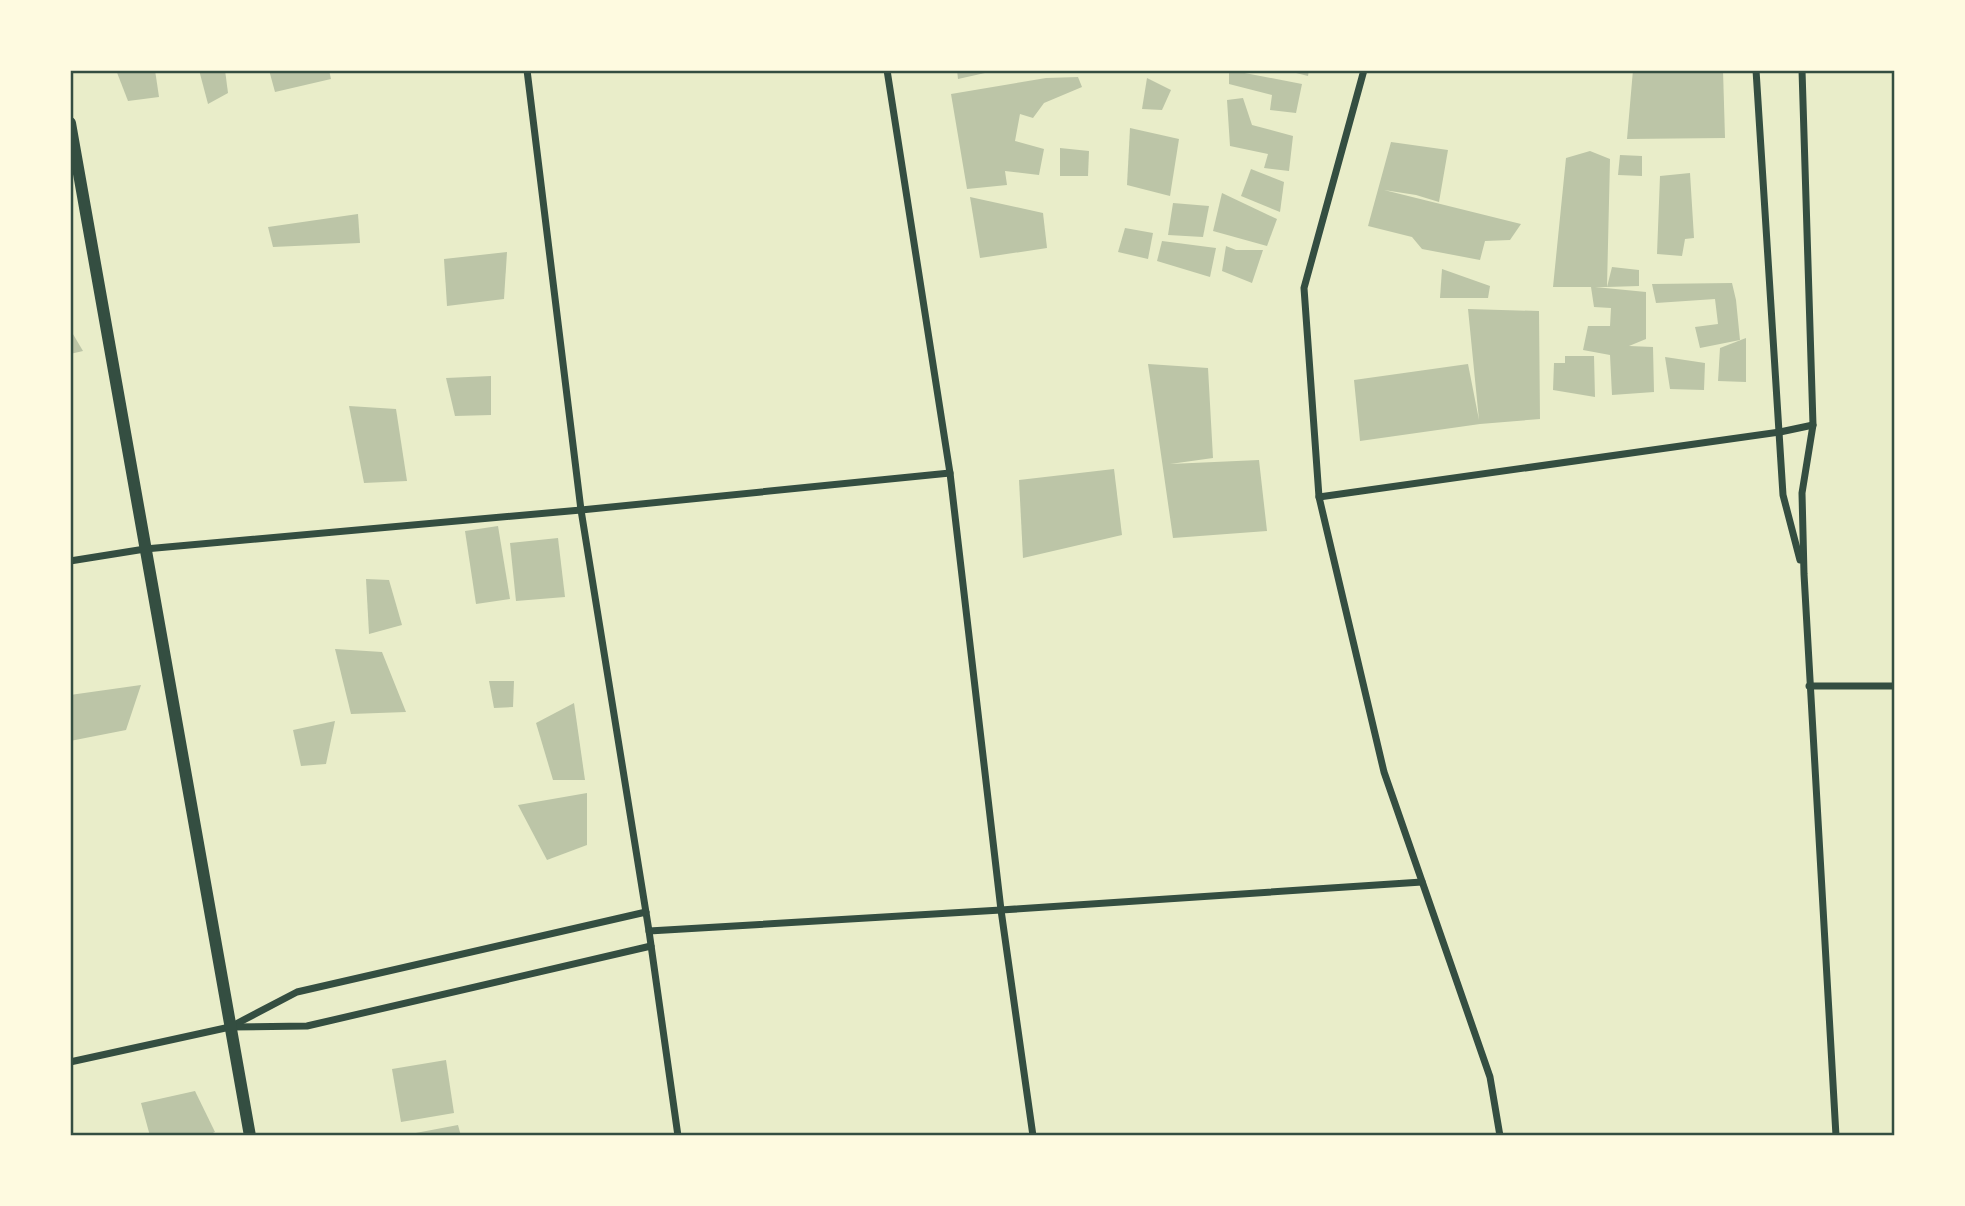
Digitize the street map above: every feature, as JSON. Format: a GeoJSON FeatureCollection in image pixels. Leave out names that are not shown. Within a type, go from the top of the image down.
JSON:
{"type":"FeatureCollection","features":[{"type":"Feature","properties":{"kind":"street"},"geometry":{"type":"LineString","coordinates":[[527,70],[582,510],[649,931],[678,1136]]}},
{"type":"Feature","properties":{"kind":"street"},"geometry":{"type":"LineString","coordinates":[[887,70],[950,473],[1001,910],[1034,1136]]}},
{"type":"Feature","properties":{"kind":"street"},"geometry":{"type":"LineString","coordinates":[[1364,70],[1304,288],[1319,497],[1384,772],[1490,1077],[1500,1136]]}},
{"type":"Feature","properties":{"kind":"street"},"geometry":{"type":"LineString","coordinates":[[1756,70],[1783,495],[1804,574]]}},
{"type":"Feature","properties":{"kind":"street"},"geometry":{"type":"LineString","coordinates":[[1802,70],[1813,425],[1802,493],[1804,574],[1836,1136]]}},
{"type":"Feature","properties":{"kind":"street"},"geometry":{"type":"LineString","coordinates":[[70,123],[250,1136]]}},
{"type":"Feature","properties":{"kind":"street"},"geometry":{"type":"LineString","coordinates":[[1319,497],[1780,432],[1813,425]]}},
{"type":"Feature","properties":{"kind":"street"},"geometry":{"type":"LineString","coordinates":[[70,561],[145,549],[582,510],[950,473]]}},
{"type":"Feature","properties":{"kind":"street"},"geometry":{"type":"LineString","coordinates":[[1809,687],[1895,686]]}},
{"type":"Feature","properties":{"kind":"street"},"geometry":{"type":"LineString","coordinates":[[649,931],[1422,882]]}},
{"type":"Feature","properties":{"kind":"street"},"geometry":{"type":"LineString","coordinates":[[230,1027],[297,992],[646,912]]}},
{"type":"Feature","properties":{"kind":"street"},"geometry":{"type":"LineString","coordinates":[[70,1062],[230,1027],[307,1026],[651,946]]}},
{"type":"Feature","properties":{"kind":"building"},"geometry":{"type":"Polygon","coordinates":[[[116,70],[155,70],[159,97],[128,101],[116,70]]]}},
{"type":"Feature","properties":{"kind":"building"},"geometry":{"type":"Polygon","coordinates":[[[199,70],[225,70],[228,93],[208,104],[199,70]]]}},
{"type":"Feature","properties":{"kind":"building"},"geometry":{"type":"Polygon","coordinates":[[[269,70],[329,70],[331,79],[275,92],[269,70]]]}},
{"type":"Feature","properties":{"kind":"building"},"geometry":{"type":"Polygon","coordinates":[[[957,70],[994,70],[994,71],[958,79],[957,70]]]}},
{"type":"Feature","properties":{"kind":"building"},"geometry":{"type":"Polygon","coordinates":[[[1229,70],[1302,84],[1296,113],[1270,110],[1272,95],[1229,84],[1229,70]]]}},
{"type":"Feature","properties":{"kind":"building"},"geometry":{"type":"Polygon","coordinates":[[[1284,70],[1309,70],[1308,76],[1284,70]]]}},
{"type":"Feature","properties":{"kind":"building"},"geometry":{"type":"Polygon","coordinates":[[[1633,70],[1723,70],[1725,138],[1627,139],[1633,70]]]}},
{"type":"Feature","properties":{"kind":"building"},"geometry":{"type":"Polygon","coordinates":[[[1078,77],[1082,87],[1044,103],[1033,118],[1020,114],[1015,141],[1044,149],[1039,175],[1005,171],[1007,185],[967,189],[951,94],[1046,78],[1078,77]]]}},
{"type":"Feature","properties":{"kind":"building"},"geometry":{"type":"Polygon","coordinates":[[[1147,78],[1171,90],[1162,110],[1142,109],[1147,78]]]}},
{"type":"Feature","properties":{"kind":"building"},"geometry":{"type":"Polygon","coordinates":[[[1243,98],[1252,125],[1293,136],[1289,171],[1264,168],[1268,154],[1230,146],[1227,100],[1243,98]]]}},
{"type":"Feature","properties":{"kind":"building"},"geometry":{"type":"Polygon","coordinates":[[[1130,128],[1179,139],[1170,196],[1127,185],[1130,128]]]}},
{"type":"Feature","properties":{"kind":"building"},"geometry":{"type":"Polygon","coordinates":[[[1391,142],[1448,150],[1439,202],[1384,190],[1521,224],[1510,240],[1485,241],[1480,260],[1422,249],[1412,237],[1368,226],[1391,142]]]}},
{"type":"Feature","properties":{"kind":"building"},"geometry":{"type":"Polygon","coordinates":[[[1060,148],[1089,151],[1088,176],[1060,176],[1060,148]]]}},
{"type":"Feature","properties":{"kind":"building"},"geometry":{"type":"Polygon","coordinates":[[[1590,151],[1610,159],[1607,287],[1595,287],[1646,292],[1646,339],[1629,346],[1653,347],[1654,392],[1612,395],[1610,355],[1583,350],[1588,326],[1610,326],[1611,308],[1594,307],[1591,287],[1553,287],[1566,158],[1590,151]]]}},
{"type":"Feature","properties":{"kind":"building"},"geometry":{"type":"Polygon","coordinates":[[[1620,155],[1642,156],[1642,176],[1618,175],[1620,155]]]}},
{"type":"Feature","properties":{"kind":"building"},"geometry":{"type":"Polygon","coordinates":[[[1251,169],[1284,182],[1280,212],[1241,196],[1251,169]]]}},
{"type":"Feature","properties":{"kind":"building"},"geometry":{"type":"Polygon","coordinates":[[[1690,173],[1694,238],[1685,239],[1682,256],[1657,254],[1660,176],[1690,173]]]}},
{"type":"Feature","properties":{"kind":"building"},"geometry":{"type":"Polygon","coordinates":[[[1222,193],[1277,219],[1267,246],[1213,231],[1222,193]]]}},
{"type":"Feature","properties":{"kind":"building"},"geometry":{"type":"Polygon","coordinates":[[[970,197],[1043,213],[1047,248],[980,258],[970,197]]]}},
{"type":"Feature","properties":{"kind":"building"},"geometry":{"type":"Polygon","coordinates":[[[1173,203],[1209,206],[1203,237],[1168,235],[1173,203]]]}},
{"type":"Feature","properties":{"kind":"building"},"geometry":{"type":"Polygon","coordinates":[[[358,214],[360,243],[273,247],[268,227],[358,214]]]}},
{"type":"Feature","properties":{"kind":"building"},"geometry":{"type":"Polygon","coordinates":[[[1125,228],[1153,233],[1148,259],[1118,252],[1125,228]]]}},
{"type":"Feature","properties":{"kind":"building"},"geometry":{"type":"Polygon","coordinates":[[[1162,241],[1216,248],[1210,277],[1157,261],[1162,241]]]}},
{"type":"Feature","properties":{"kind":"building"},"geometry":{"type":"Polygon","coordinates":[[[1226,246],[1236,250],[1263,250],[1252,283],[1222,271],[1226,246]]]}},
{"type":"Feature","properties":{"kind":"building"},"geometry":{"type":"Polygon","coordinates":[[[507,252],[504,299],[447,306],[444,259],[507,252]]]}},
{"type":"Feature","properties":{"kind":"building"},"geometry":{"type":"Polygon","coordinates":[[[1612,267],[1639,270],[1639,286],[1607,287],[1612,267]]]}},
{"type":"Feature","properties":{"kind":"building"},"geometry":{"type":"Polygon","coordinates":[[[1442,269],[1490,286],[1488,298],[1440,298],[1442,269]]]}},
{"type":"Feature","properties":{"kind":"building"},"geometry":{"type":"Polygon","coordinates":[[[1732,283],[1740,340],[1700,348],[1695,327],[1718,324],[1715,299],[1656,303],[1652,284],[1732,283]]]}},
{"type":"Feature","properties":{"kind":"building"},"geometry":{"type":"Polygon","coordinates":[[[1468,309],[1539,311],[1540,419],[1480,424],[1360,441],[1354,380],[1468,364],[1479,420],[1468,309]]]}},
{"type":"Feature","properties":{"kind":"building"},"geometry":{"type":"Polygon","coordinates":[[[70,329],[83,351],[70,354],[70,329]]]}},
{"type":"Feature","properties":{"kind":"building"},"geometry":{"type":"Polygon","coordinates":[[[1746,338],[1746,382],[1718,381],[1720,348],[1746,338]]]}},
{"type":"Feature","properties":{"kind":"building"},"geometry":{"type":"Polygon","coordinates":[[[1565,356],[1594,356],[1595,397],[1553,390],[1554,363],[1565,363],[1565,356]]]}},
{"type":"Feature","properties":{"kind":"building"},"geometry":{"type":"Polygon","coordinates":[[[1665,357],[1705,363],[1704,390],[1670,389],[1665,357]]]}},
{"type":"Feature","properties":{"kind":"building"},"geometry":{"type":"Polygon","coordinates":[[[1148,364],[1208,368],[1213,458],[1170,464],[1259,460],[1267,531],[1173,538],[1148,364]]]}},
{"type":"Feature","properties":{"kind":"building"},"geometry":{"type":"Polygon","coordinates":[[[491,376],[491,415],[455,416],[446,378],[491,376]]]}},
{"type":"Feature","properties":{"kind":"building"},"geometry":{"type":"Polygon","coordinates":[[[349,406],[396,409],[407,481],[364,483],[349,406]]]}},
{"type":"Feature","properties":{"kind":"building"},"geometry":{"type":"Polygon","coordinates":[[[1114,469],[1122,535],[1023,558],[1019,480],[1114,469]]]}},
{"type":"Feature","properties":{"kind":"building"},"geometry":{"type":"Polygon","coordinates":[[[498,526],[510,599],[476,604],[465,531],[498,526]]]}},
{"type":"Feature","properties":{"kind":"building"},"geometry":{"type":"Polygon","coordinates":[[[558,538],[565,597],[516,601],[510,543],[558,538]]]}},
{"type":"Feature","properties":{"kind":"building"},"geometry":{"type":"Polygon","coordinates":[[[366,579],[389,580],[402,625],[369,634],[366,579]]]}},
{"type":"Feature","properties":{"kind":"building"},"geometry":{"type":"Polygon","coordinates":[[[335,649],[382,652],[406,712],[351,714],[335,649]]]}},
{"type":"Feature","properties":{"kind":"building"},"geometry":{"type":"Polygon","coordinates":[[[489,681],[514,681],[513,707],[494,708],[489,681]]]}},
{"type":"Feature","properties":{"kind":"building"},"geometry":{"type":"Polygon","coordinates":[[[141,685],[126,730],[70,741],[70,695],[141,685]]]}},
{"type":"Feature","properties":{"kind":"building"},"geometry":{"type":"Polygon","coordinates":[[[574,703],[585,780],[553,780],[536,723],[574,703]]]}},
{"type":"Feature","properties":{"kind":"building"},"geometry":{"type":"Polygon","coordinates":[[[335,721],[326,764],[301,766],[293,730],[335,721]]]}},
{"type":"Feature","properties":{"kind":"building"},"geometry":{"type":"Polygon","coordinates":[[[587,793],[587,845],[547,860],[518,805],[587,793]]]}},
{"type":"Feature","properties":{"kind":"building"},"geometry":{"type":"Polygon","coordinates":[[[446,1060],[454,1113],[401,1122],[392,1069],[446,1060]]]}},
{"type":"Feature","properties":{"kind":"building"},"geometry":{"type":"Polygon","coordinates":[[[195,1091],[215,1132],[206,1136],[150,1136],[141,1103],[195,1091]]]}},
{"type":"Feature","properties":{"kind":"building"},"geometry":{"type":"Polygon","coordinates":[[[458,1125],[461,1136],[405,1136],[405,1135],[458,1125]]]}}]}
